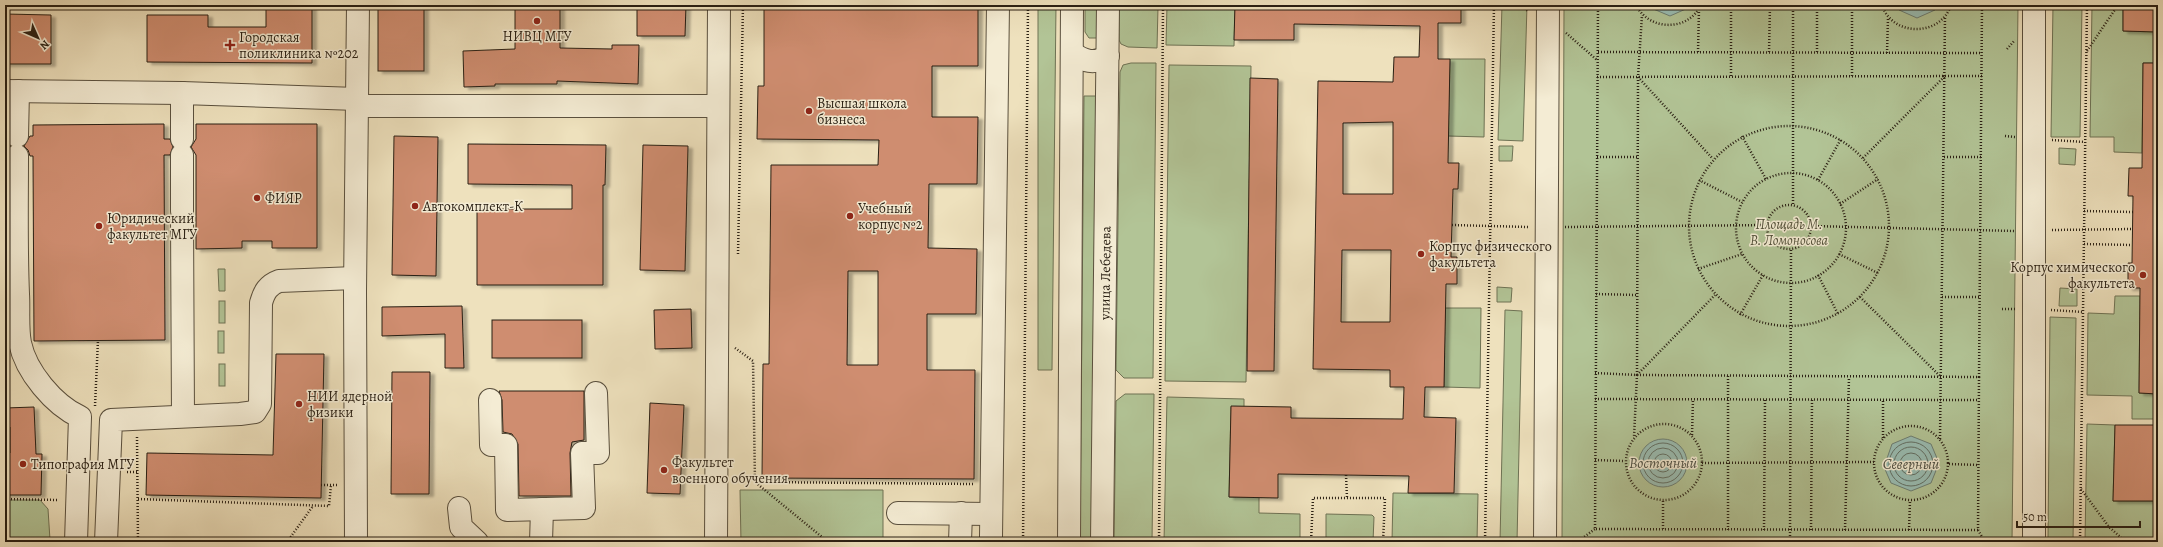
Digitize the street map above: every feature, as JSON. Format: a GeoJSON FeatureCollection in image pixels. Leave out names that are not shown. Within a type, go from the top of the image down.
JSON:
{"type":"FeatureCollection","features":[{"type":"Feature","properties":{"kind":"street"},"geometry":{"type":"LineString","coordinates":[[356,542],[355,278],[358,5]]}},
{"type":"Feature","properties":{"kind":"street"},"geometry":{"type":"LineString","coordinates":[[716,542],[719,5]]}},
{"type":"Feature","properties":{"kind":"street"},"geometry":{"type":"LineString","coordinates":[[990,537],[998,5]]}},
{"type":"Feature","properties":{"kind":"street"},"geometry":{"type":"LineString","coordinates":[[1069,542],[1072,5]]}},
{"type":"Feature","properties":{"kind":"street","name":"улица Лебедева"},"geometry":{"type":"LineString","coordinates":[[1102,542],[1108,56],[1114,5]]}},
{"type":"Feature","properties":{"kind":"street"},"geometry":{"type":"LineString","coordinates":[[2034,5],[2034,542]]}},
{"type":"Feature","properties":{"kind":"street"},"geometry":{"type":"LineString","coordinates":[[1540,9],[1547,227],[1545,542]]}},
{"type":"Feature","properties":{"kind":"street"},"geometry":{"type":"LineString","coordinates":[[1072,53],[1089,62],[1100,61],[1108,56]]}},
{"type":"Feature","properties":{"kind":"street"},"geometry":{"type":"LineString","coordinates":[[76,542],[80,416],[61,405],[44,387],[35,376],[20,343],[16,244],[17,146],[11,91],[182,93],[357,103],[718,106]]}},
{"type":"Feature","properties":{"kind":"street"},"geometry":{"type":"LineString","coordinates":[[182,93],[183,416]]}},
{"type":"Feature","properties":{"kind":"street"},"geometry":{"type":"LineString","coordinates":[[106,542],[111,420],[255,412],[260,404],[262,303],[265,292],[271,285],[279,281],[355,278]]}},
{"type":"Feature","properties":{"kind":"street"},"geometry":{"type":"LineString","coordinates":[[1069,389],[1103,388]]}},
{"type":"Feature","properties":{"kind":"street"},"geometry":{"type":"LineString","coordinates":[[490,400],[491,445],[506,445],[507,510],[584,508],[582,453],[598,453],[596,393]]}},
{"type":"Feature","properties":{"kind":"street"},"geometry":{"type":"LineString","coordinates":[[459,508],[461,526],[477,542]]}},
{"type":"Feature","properties":{"kind":"street"},"geometry":{"type":"LineString","coordinates":[[541,542],[542,509]]}},
{"type":"Feature","properties":{"kind":"street"},"geometry":{"type":"LineString","coordinates":[[898,513],[991,514]]}},
{"type":"Feature","properties":{"kind":"street"},"geometry":{"type":"LineString","coordinates":[[960,542],[961,514]]}},
{"type":"Feature","properties":{"kind":"path"},"geometry":{"type":"LineString","coordinates":[[1023,542],[1028,5]]}},
{"type":"Feature","properties":{"kind":"path"},"geometry":{"type":"LineString","coordinates":[[1114,5],[1163,6],[1159,542]]}},
{"type":"Feature","properties":{"kind":"path"},"geometry":{"type":"LineString","coordinates":[[1485,542],[1494,5]]}},
{"type":"Feature","properties":{"kind":"path"},"geometry":{"type":"LineString","coordinates":[[1519,5],[1540,9]]}},
{"type":"Feature","properties":{"kind":"path"},"geometry":{"type":"LineString","coordinates":[[1595,529],[1598,5]]}},
{"type":"Feature","properties":{"kind":"path"},"geometry":{"type":"LineString","coordinates":[[1636,5],[1642,14],[1656,23],[1672,25],[1687,20],[1699,9],[1701,5]]}},
{"type":"Feature","properties":{"kind":"path"},"geometry":{"type":"LineString","coordinates":[[1731,5],[1731,77]]}},
{"type":"Feature","properties":{"kind":"path"},"geometry":{"type":"LineString","coordinates":[[1769,52],[1770,5]]}},
{"type":"Feature","properties":{"kind":"path"},"geometry":{"type":"LineString","coordinates":[[1793,5],[1793,204]]}},
{"type":"Feature","properties":{"kind":"path"},"geometry":{"type":"LineString","coordinates":[[1817,5],[1817,52]]}},
{"type":"Feature","properties":{"kind":"path"},"geometry":{"type":"LineString","coordinates":[[1852,5],[1852,76]]}},
{"type":"Feature","properties":{"kind":"path"},"geometry":{"type":"LineString","coordinates":[[1882,5],[1888,17],[1898,25],[1917,29],[1935,25],[1945,16],[1951,5]]}},
{"type":"Feature","properties":{"kind":"path"},"geometry":{"type":"LineString","coordinates":[[1982,5],[1978,530],[1985,542]]}},
{"type":"Feature","properties":{"kind":"path"},"geometry":{"type":"LineString","coordinates":[[2080,542],[2087,52],[2086,5]]}},
{"type":"Feature","properties":{"kind":"path"},"geometry":{"type":"LineString","coordinates":[[2087,52],[2118,5]]}},
{"type":"Feature","properties":{"kind":"path"},"geometry":{"type":"LineString","coordinates":[[1698,52],[1699,9]]}},
{"type":"Feature","properties":{"kind":"path"},"geometry":{"type":"LineString","coordinates":[[1642,14],[1638,77],[1637,375],[1634,437],[1627,451],[1625,461],[1630,478],[1640,493],[1651,498],[1662,500],[1680,496],[1694,486],[1700,475],[1702,463],[1699,449],[1692,436],[1693,399]]}},
{"type":"Feature","properties":{"kind":"path"},"geometry":{"type":"LineString","coordinates":[[1940,440],[1946,53],[1945,16]]}},
{"type":"Feature","properties":{"kind":"path"},"geometry":{"type":"LineString","coordinates":[[1887,53],[1888,17]]}},
{"type":"Feature","properties":{"kind":"path"},"geometry":{"type":"LineString","coordinates":[[1598,52],[1982,53]]}},
{"type":"Feature","properties":{"kind":"path"},"geometry":{"type":"LineString","coordinates":[[1864,158],[1945,76]]}},
{"type":"Feature","properties":{"kind":"path"},"geometry":{"type":"LineString","coordinates":[[1597,77],[1982,76]]}},
{"type":"Feature","properties":{"kind":"path"},"geometry":{"type":"LineString","coordinates":[[1638,77],[1713,159]]}},
{"type":"Feature","properties":{"kind":"path"},"geometry":{"type":"LineString","coordinates":[[1793,125],[1818,129],[1841,139],[1864,158],[1878,179],[1887,203],[1890,228],[1886,251],[1878,273],[1860,297],[1838,314],[1815,323],[1791,327],[1764,324],[1740,315],[1714,295],[1698,270],[1690,248],[1688,226],[1691,202],[1699,180],[1713,159],[1727,146],[1742,136],[1767,128],[1793,125]]}},
{"type":"Feature","properties":{"kind":"path"},"geometry":{"type":"LineString","coordinates":[[1742,136],[1766,179]]}},
{"type":"Feature","properties":{"kind":"path"},"geometry":{"type":"LineString","coordinates":[[1818,180],[1841,139]]}},
{"type":"Feature","properties":{"kind":"path"},"geometry":{"type":"LineString","coordinates":[[1597,157],[1638,156]]}},
{"type":"Feature","properties":{"kind":"path"},"geometry":{"type":"LineString","coordinates":[[1944,157],[1981,157]]}},
{"type":"Feature","properties":{"kind":"path"},"geometry":{"type":"LineString","coordinates":[[1793,173],[1806,175],[1818,180],[1831,190],[1840,204],[1846,227],[1844,241],[1839,254],[1830,266],[1818,275],[1805,281],[1791,283],[1776,281],[1763,275],[1751,266],[1742,254],[1737,240],[1736,225],[1742,202],[1752,188],[1766,179],[1779,174],[1793,173]]}},
{"type":"Feature","properties":{"kind":"path"},"geometry":{"type":"LineString","coordinates":[[1840,204],[1878,179]]}},
{"type":"Feature","properties":{"kind":"path"},"geometry":{"type":"LineString","coordinates":[[1699,180],[1742,202]]}},
{"type":"Feature","properties":{"kind":"path"},"geometry":{"type":"LineString","coordinates":[[1785,204],[1793,204],[1806,212],[1812,226],[1811,233],[1804,244],[1791,250],[1783,249],[1770,240],[1766,225],[1772,211],[1785,204]]}},
{"type":"Feature","properties":{"kind":"path"},"geometry":{"type":"LineString","coordinates":[[2084,211],[2133,212]]}},
{"type":"Feature","properties":{"kind":"path"},"geometry":{"type":"LineString","coordinates":[[1452,225],[1490,227],[1766,225]]}},
{"type":"Feature","properties":{"kind":"path"},"geometry":{"type":"LineString","coordinates":[[1812,226],[2004,232]]}},
{"type":"Feature","properties":{"kind":"path"},"geometry":{"type":"LineString","coordinates":[[2084,228],[2132,229]]}},
{"type":"Feature","properties":{"kind":"path"},"geometry":{"type":"LineString","coordinates":[[2084,244],[2132,245]]}},
{"type":"Feature","properties":{"kind":"path"},"geometry":{"type":"LineString","coordinates":[[1790,542],[1791,250]]}},
{"type":"Feature","properties":{"kind":"path"},"geometry":{"type":"LineString","coordinates":[[1698,270],[1742,254]]}},
{"type":"Feature","properties":{"kind":"path"},"geometry":{"type":"LineString","coordinates":[[1839,254],[1878,273]]}},
{"type":"Feature","properties":{"kind":"path"},"geometry":{"type":"LineString","coordinates":[[1740,315],[1763,275]]}},
{"type":"Feature","properties":{"kind":"path"},"geometry":{"type":"LineString","coordinates":[[1818,275],[1838,314]]}},
{"type":"Feature","properties":{"kind":"path"},"geometry":{"type":"LineString","coordinates":[[1596,294],[1637,295]]}},
{"type":"Feature","properties":{"kind":"path"},"geometry":{"type":"LineString","coordinates":[[1637,375],[1714,295]]}},
{"type":"Feature","properties":{"kind":"path"},"geometry":{"type":"LineString","coordinates":[[1942,296],[1980,297]]}},
{"type":"Feature","properties":{"kind":"path"},"geometry":{"type":"LineString","coordinates":[[1860,297],[1941,377]]}},
{"type":"Feature","properties":{"kind":"path"},"geometry":{"type":"LineString","coordinates":[[734,346],[753,361],[755,482],[828,542]]}},
{"type":"Feature","properties":{"kind":"path"},"geometry":{"type":"LineString","coordinates":[[1596,373],[1728,376],[1979,377]]}},
{"type":"Feature","properties":{"kind":"path"},"geometry":{"type":"LineString","coordinates":[[1728,376],[1728,530]]}},
{"type":"Feature","properties":{"kind":"path"},"geometry":{"type":"LineString","coordinates":[[1845,530],[1850,376]]}},
{"type":"Feature","properties":{"kind":"path"},"geometry":{"type":"LineString","coordinates":[[1595,399],[1979,400]]}},
{"type":"Feature","properties":{"kind":"path"},"geometry":{"type":"LineString","coordinates":[[1764,530],[1765,400]]}},
{"type":"Feature","properties":{"kind":"path"},"geometry":{"type":"LineString","coordinates":[[1811,530],[1812,400]]}},
{"type":"Feature","properties":{"kind":"path"},"geometry":{"type":"LineString","coordinates":[[1883,400],[1883,439]]}},
{"type":"Feature","properties":{"kind":"path"},"geometry":{"type":"LineString","coordinates":[[137,419],[138,542]]}},
{"type":"Feature","properties":{"kind":"path"},"geometry":{"type":"LineString","coordinates":[[1634,437],[1648,428],[1659,424],[1676,427],[1692,436]]}},
{"type":"Feature","properties":{"kind":"path"},"geometry":{"type":"LineString","coordinates":[[1901,427],[1922,427],[1932,432],[1940,440],[1946,451],[1948,464],[1946,476],[1941,486],[1932,494],[1922,499],[1910,501],[1899,499],[1888,493],[1880,484],[1875,474],[1874,462],[1876,450],[1883,439],[1891,432],[1901,427]]}},
{"type":"Feature","properties":{"kind":"path"},"geometry":{"type":"LineString","coordinates":[[1595,460],[1625,461]]}},
{"type":"Feature","properties":{"kind":"path"},"geometry":{"type":"LineString","coordinates":[[1702,463],[1874,462]]}},
{"type":"Feature","properties":{"kind":"path"},"geometry":{"type":"LineString","coordinates":[[1948,464],[1978,465]]}},
{"type":"Feature","properties":{"kind":"path"},"geometry":{"type":"LineString","coordinates":[[1346,475],[1347,498]]}},
{"type":"Feature","properties":{"kind":"path"},"geometry":{"type":"LineString","coordinates":[[755,482],[980,484]]}},
{"type":"Feature","properties":{"kind":"path"},"geometry":{"type":"LineString","coordinates":[[138,499],[329,506],[330,484]]}},
{"type":"Feature","properties":{"kind":"path"},"geometry":{"type":"LineString","coordinates":[[321,485],[344,484]]}},
{"type":"Feature","properties":{"kind":"path"},"geometry":{"type":"LineString","coordinates":[[2080,489],[2109,527],[2126,542]]}},
{"type":"Feature","properties":{"kind":"path"},"geometry":{"type":"LineString","coordinates":[[1311,542],[1313,498],[1385,498],[1383,542]]}},
{"type":"Feature","properties":{"kind":"path"},"geometry":{"type":"LineString","coordinates":[[5,499],[59,500]]}},
{"type":"Feature","properties":{"kind":"path"},"geometry":{"type":"LineString","coordinates":[[1662,500],[1662,529]]}},
{"type":"Feature","properties":{"kind":"path"},"geometry":{"type":"LineString","coordinates":[[1909,530],[1910,501]]}},
{"type":"Feature","properties":{"kind":"path"},"geometry":{"type":"LineString","coordinates":[[287,542],[313,506]]}},
{"type":"Feature","properties":{"kind":"path"},"geometry":{"type":"LineString","coordinates":[[1577,542],[1595,529],[1978,530]]}},
{"type":"Feature","properties":{"kind":"green space"},"geometry":{"type":"Polygon","coordinates":[[[1038,5],[1056,5],[1052,370],[1038,370],[1038,5]]]}},
{"type":"Feature","properties":{"kind":"green space"},"geometry":{"type":"Polygon","coordinates":[[[1085,5],[1101,5],[1099,35],[1096,38],[1089,38],[1085,32],[1085,5]]]}},
{"type":"Feature","properties":{"kind":"green space"},"geometry":{"type":"Polygon","coordinates":[[[1167,5],[1235,5],[1234,46],[1166,45],[1167,5]]]}},
{"type":"Feature","properties":{"kind":"green space"},"geometry":{"type":"Polygon","coordinates":[[[1502,5],[1527,5],[1523,141],[1498,140],[1502,5]]]}},
{"type":"Feature","properties":{"kind":"green space","name":"Площадь М. В. Ломоносова"},"geometry":{"type":"Polygon","coordinates":[[[1564,5],[2018,5],[2012,542],[1562,542],[1564,5]]]}},
{"type":"Feature","properties":{"kind":"green space"},"geometry":{"type":"Polygon","coordinates":[[[2053,5],[2082,5],[2080,137],[2051,137],[2053,5]]]}},
{"type":"Feature","properties":{"kind":"green space"},"geometry":{"type":"Polygon","coordinates":[[[2092,5],[2123,5],[2123,31],[2158,32],[2158,63],[2143,63],[2142,153],[2114,152],[2114,137],[2090,137],[2092,5]]]}},
{"type":"Feature","properties":{"kind":"green space"},"geometry":{"type":"Polygon","coordinates":[[[1119,7],[1158,7],[1157,48],[1128,47],[1121,44],[1119,40],[1119,7]]]}},
{"type":"Feature","properties":{"kind":"green space"},"geometry":{"type":"Polygon","coordinates":[[[1450,59],[1485,59],[1484,137],[1448,136],[1450,59]]]}},
{"type":"Feature","properties":{"kind":"green space"},"geometry":{"type":"Polygon","coordinates":[[[1131,63],[1156,63],[1153,378],[1124,378],[1116,370],[1120,72],[1123,65],[1131,63]]]}},
{"type":"Feature","properties":{"kind":"green space"},"geometry":{"type":"Polygon","coordinates":[[[1169,65],[1251,66],[1246,382],[1165,381],[1169,65]]]}},
{"type":"Feature","properties":{"kind":"green space"},"geometry":{"type":"Polygon","coordinates":[[[1084,96],[1099,96],[1093,542],[1080,542],[1084,96]]]}},
{"type":"Feature","properties":{"kind":"green space"},"geometry":{"type":"Polygon","coordinates":[[[1499,146],[1513,146],[1512,161],[1499,161],[1499,146]]]}},
{"type":"Feature","properties":{"kind":"green space"},"geometry":{"type":"Polygon","coordinates":[[[2059,148],[2076,149],[2075,165],[2059,164],[2059,148]]]}},
{"type":"Feature","properties":{"kind":"green space"},"geometry":{"type":"Polygon","coordinates":[[[218,269],[225,269],[225,291],[219,291],[218,269]]]}},
{"type":"Feature","properties":{"kind":"green space"},"geometry":{"type":"Polygon","coordinates":[[[1497,287],[1512,288],[1511,302],[1497,302],[1497,287]]]}},
{"type":"Feature","properties":{"kind":"green space"},"geometry":{"type":"Polygon","coordinates":[[[2060,288],[2077,289],[2077,306],[2059,306],[2060,288]]]}},
{"type":"Feature","properties":{"kind":"green space"},"geometry":{"type":"Polygon","coordinates":[[[2115,296],[2140,296],[2139,393],[2158,394],[2157,419],[2132,419],[2132,396],[2087,395],[2088,313],[2114,314],[2115,296]]]}},
{"type":"Feature","properties":{"kind":"green space"},"geometry":{"type":"Polygon","coordinates":[[[219,301],[225,301],[225,323],[219,323],[219,301]]]}},
{"type":"Feature","properties":{"kind":"green space"},"geometry":{"type":"Polygon","coordinates":[[[1445,308],[1481,308],[1480,388],[1444,387],[1445,308]]]}},
{"type":"Feature","properties":{"kind":"green space"},"geometry":{"type":"Polygon","coordinates":[[[1505,310],[1522,311],[1517,542],[1500,542],[1505,310]]]}},
{"type":"Feature","properties":{"kind":"green space"},"geometry":{"type":"Polygon","coordinates":[[[2050,317],[2076,318],[2073,542],[2048,542],[2050,317]]]}},
{"type":"Feature","properties":{"kind":"green space"},"geometry":{"type":"Polygon","coordinates":[[[218,331],[224,331],[224,353],[218,353],[218,331]]]}},
{"type":"Feature","properties":{"kind":"green space"},"geometry":{"type":"Polygon","coordinates":[[[219,364],[225,364],[225,386],[219,386],[219,364]]]}},
{"type":"Feature","properties":{"kind":"green space"},"geometry":{"type":"Polygon","coordinates":[[[1125,394],[1154,394],[1152,542],[1114,542],[1116,401],[1125,394]]]}},
{"type":"Feature","properties":{"kind":"green space"},"geometry":{"type":"Polygon","coordinates":[[[1167,397],[1244,399],[1244,407],[1231,407],[1229,497],[1259,497],[1259,513],[1300,514],[1300,542],[1164,542],[1167,397]]]}},
{"type":"Feature","properties":{"kind":"green space"},"geometry":{"type":"Polygon","coordinates":[[[2087,424],[2115,425],[2113,501],[2158,501],[2158,542],[2085,542],[2087,424]]]}},
{"type":"Feature","properties":{"kind":"green space"},"geometry":{"type":"Polygon","coordinates":[[[740,490],[883,490],[883,542],[741,542],[740,490]]]}},
{"type":"Feature","properties":{"kind":"green space"},"geometry":{"type":"Polygon","coordinates":[[[1393,493],[1478,494],[1477,542],[1392,542],[1393,493]]]}},
{"type":"Feature","properties":{"kind":"green space"},"geometry":{"type":"Polygon","coordinates":[[[5,500],[40,500],[48,509],[50,540],[5,539],[5,500]]]}},
{"type":"Feature","properties":{"kind":"green space"},"geometry":{"type":"Polygon","coordinates":[[[1326,514],[1372,515],[1374,517],[1373,542],[1326,542],[1326,514]]]}},
{"type":"Feature","properties":{"kind":"water"},"geometry":{"type":"Polygon","coordinates":[[[1650,5],[1689,5],[1688,8],[1670,16],[1651,8],[1650,5]]]}},
{"type":"Feature","properties":{"kind":"water"},"geometry":{"type":"Polygon","coordinates":[[[1897,5],[1938,5],[1935,10],[1917,18],[1899,10],[1897,5]]]}},
{"type":"Feature","properties":{"kind":"water","name":"Северный"},"geometry":{"type":"Polygon","coordinates":[[[1911,436],[1931,444],[1939,463],[1931,483],[1911,491],[1891,483],[1884,467],[1892,444],[1911,436]]]}},
{"type":"Feature","properties":{"kind":"water","name":"Восточный"},"geometry":{"type":"Polygon","coordinates":[[[1658,439],[1668,439],[1677,443],[1683,449],[1687,458],[1687,468],[1683,477],[1677,483],[1668,487],[1658,487],[1649,483],[1643,477],[1639,468],[1639,458],[1643,449],[1649,443],[1658,439]]]}},
{"type":"Feature","properties":{"kind":"building","name":"Городская поликлиника №202"},"geometry":{"type":"Polygon","coordinates":[[[266,5],[312,5],[312,63],[147,62],[147,15],[208,15],[208,27],[266,27],[266,5]]]}},
{"type":"Feature","properties":{"kind":"building"},"geometry":{"type":"Polygon","coordinates":[[[378,5],[424,5],[424,71],[378,71],[378,5]]]}},
{"type":"Feature","properties":{"kind":"building"},"geometry":{"type":"Polygon","coordinates":[[[515,5],[560,5],[560,48],[612,49],[612,45],[639,45],[638,84],[557,81],[557,84],[495,84],[495,86],[464,87],[463,51],[515,49],[515,5]]]}},
{"type":"Feature","properties":{"kind":"building"},"geometry":{"type":"Polygon","coordinates":[[[637,5],[686,5],[685,36],[637,36],[637,5]]]}},
{"type":"Feature","properties":{"kind":"building","name":"Учебный корпус №2"},"geometry":{"type":"Polygon","coordinates":[[[764,5],[978,5],[978,66],[932,66],[932,117],[978,117],[977,184],[929,184],[928,248],[977,249],[976,314],[927,314],[927,370],[975,370],[974,479],[762,478],[763,364],[769,364],[771,165],[878,165],[879,140],[757,139],[758,86],[764,86],[764,5]],[[848,271],[847,365],[878,365],[878,271],[848,271]]]}},
{"type":"Feature","properties":{"kind":"building","name":"Корпус физического факультета"},"geometry":{"type":"Polygon","coordinates":[[[1235,5],[1461,5],[1461,23],[1438,23],[1438,59],[1450,59],[1448,163],[1459,163],[1458,189],[1453,189],[1451,257],[1457,257],[1457,284],[1446,284],[1444,387],[1425,387],[1424,417],[1456,418],[1454,493],[1408,493],[1409,476],[1278,474],[1278,498],[1229,497],[1231,406],[1291,407],[1291,418],[1403,419],[1404,387],[1390,387],[1390,370],[1313,369],[1318,81],[1393,82],[1394,57],[1419,57],[1420,26],[1294,24],[1294,40],[1234,40],[1235,5]],[[1393,122],[1343,123],[1343,194],[1393,194],[1393,122]],[[1342,250],[1341,322],[1390,322],[1391,250],[1342,250]]]}},
{"type":"Feature","properties":{"kind":"building"},"geometry":{"type":"Polygon","coordinates":[[[2123,5],[2158,5],[2158,32],[2123,31],[2123,5]]]}},
{"type":"Feature","properties":{"kind":"building"},"geometry":{"type":"Polygon","coordinates":[[[5,14],[51,15],[51,64],[5,64],[5,14]]]}},
{"type":"Feature","properties":{"kind":"building","name":"Корпус химического факультета"},"geometry":{"type":"Polygon","coordinates":[[[2143,63],[2158,63],[2158,394],[2139,393],[2140,288],[2128,288],[2128,263],[2132,263],[2133,196],[2128,196],[2129,168],[2142,168],[2143,63]]]}},
{"type":"Feature","properties":{"kind":"building"},"geometry":{"type":"Polygon","coordinates":[[[1250,78],[1278,79],[1274,371],[1247,371],[1250,78]]]}},
{"type":"Feature","properties":{"kind":"building","name":"Юридический факультет МГУ"},"geometry":{"type":"Polygon","coordinates":[[[164,124],[164,139],[170,139],[173,147],[170,155],[164,155],[165,340],[34,341],[33,156],[30,156],[28,150],[24,146],[30,136],[33,136],[33,125],[164,124]]]}},
{"type":"Feature","properties":{"kind":"building","name":"ФИЯР"},"geometry":{"type":"Polygon","coordinates":[[[196,124],[317,124],[317,248],[272,248],[272,241],[242,241],[242,248],[196,249],[196,155],[191,147],[196,139],[196,124]]]}},
{"type":"Feature","properties":{"kind":"building","name":"Автокомплект-К"},"geometry":{"type":"Polygon","coordinates":[[[394,136],[438,137],[436,276],[392,275],[394,136]]]}},
{"type":"Feature","properties":{"kind":"building"},"geometry":{"type":"Polygon","coordinates":[[[468,144],[606,145],[605,185],[603,185],[603,285],[477,285],[477,209],[572,209],[572,185],[468,184],[468,144]]]}},
{"type":"Feature","properties":{"kind":"building"},"geometry":{"type":"Polygon","coordinates":[[[643,145],[688,146],[685,271],[640,270],[643,145]]]}},
{"type":"Feature","properties":{"kind":"building"},"geometry":{"type":"Polygon","coordinates":[[[462,306],[464,368],[445,368],[445,334],[382,336],[382,307],[462,306]]]}},
{"type":"Feature","properties":{"kind":"building"},"geometry":{"type":"Polygon","coordinates":[[[691,309],[692,348],[655,349],[654,310],[691,309]]]}},
{"type":"Feature","properties":{"kind":"building"},"geometry":{"type":"Polygon","coordinates":[[[492,320],[582,320],[582,358],[492,358],[492,320]]]}},
{"type":"Feature","properties":{"kind":"building","name":"НИИ ядерной физики"},"geometry":{"type":"Polygon","coordinates":[[[276,354],[324,354],[321,498],[146,495],[147,453],[273,455],[276,354]]]}},
{"type":"Feature","properties":{"kind":"building"},"geometry":{"type":"Polygon","coordinates":[[[392,372],[430,372],[429,494],[391,494],[392,372]]]}},
{"type":"Feature","properties":{"kind":"building"},"geometry":{"type":"Polygon","coordinates":[[[499,391],[584,391],[584,440],[572,442],[570,453],[571,496],[519,496],[518,444],[512,434],[503,432],[502,400],[499,391]]]}},
{"type":"Feature","properties":{"kind":"building","name":"Факультет военного обучения"},"geometry":{"type":"Polygon","coordinates":[[[650,403],[684,405],[680,494],[647,493],[650,403]]]}},
{"type":"Feature","properties":{"kind":"building","name":"Типография МГУ"},"geometry":{"type":"Polygon","coordinates":[[[34,407],[36,454],[42,454],[41,495],[5,495],[5,453],[10,453],[10,427],[5,427],[5,408],[34,407]]]}},
{"type":"Feature","properties":{"kind":"building"},"geometry":{"type":"Polygon","coordinates":[[[2115,425],[2158,425],[2158,501],[2113,501],[2115,425]]]}},
{"type":"Feature","properties":{"kind":"place","name":"НИВЦ МГУ"},"geometry":{"type":"Point","coordinates":[537,21]}},
{"type":"Feature","properties":{"kind":"place","name":"Городская поликлиника №202"},"geometry":{"type":"Point","coordinates":[230,45]}},
{"type":"Feature","properties":{"kind":"place","name":"Высшая школа бизнеса"},"geometry":{"type":"Point","coordinates":[809,111]}},
{"type":"Feature","properties":{"kind":"place","name":"ФИЯР"},"geometry":{"type":"Point","coordinates":[257,198]}},
{"type":"Feature","properties":{"kind":"place","name":"Автокомплект-К"},"geometry":{"type":"Point","coordinates":[415,206]}},
{"type":"Feature","properties":{"kind":"place","name":"Учебный корпус №2"},"geometry":{"type":"Point","coordinates":[850,216]}},
{"type":"Feature","properties":{"kind":"place","name":"Юридический факультет МГУ"},"geometry":{"type":"Point","coordinates":[99,226]}},
{"type":"Feature","properties":{"kind":"place","name":"Корпус физического факультета"},"geometry":{"type":"Point","coordinates":[1421,254]}},
{"type":"Feature","properties":{"kind":"place","name":"Корпус химического факультета"},"geometry":{"type":"Point","coordinates":[2143,275]}},
{"type":"Feature","properties":{"kind":"place","name":"НИИ ядерной физики"},"geometry":{"type":"Point","coordinates":[299,404]}},
{"type":"Feature","properties":{"kind":"place","name":"Типография МГУ"},"geometry":{"type":"Point","coordinates":[23,464]}},
{"type":"Feature","properties":{"kind":"place","name":"Факультет военного обучения"},"geometry":{"type":"Point","coordinates":[664,470]}}]}
